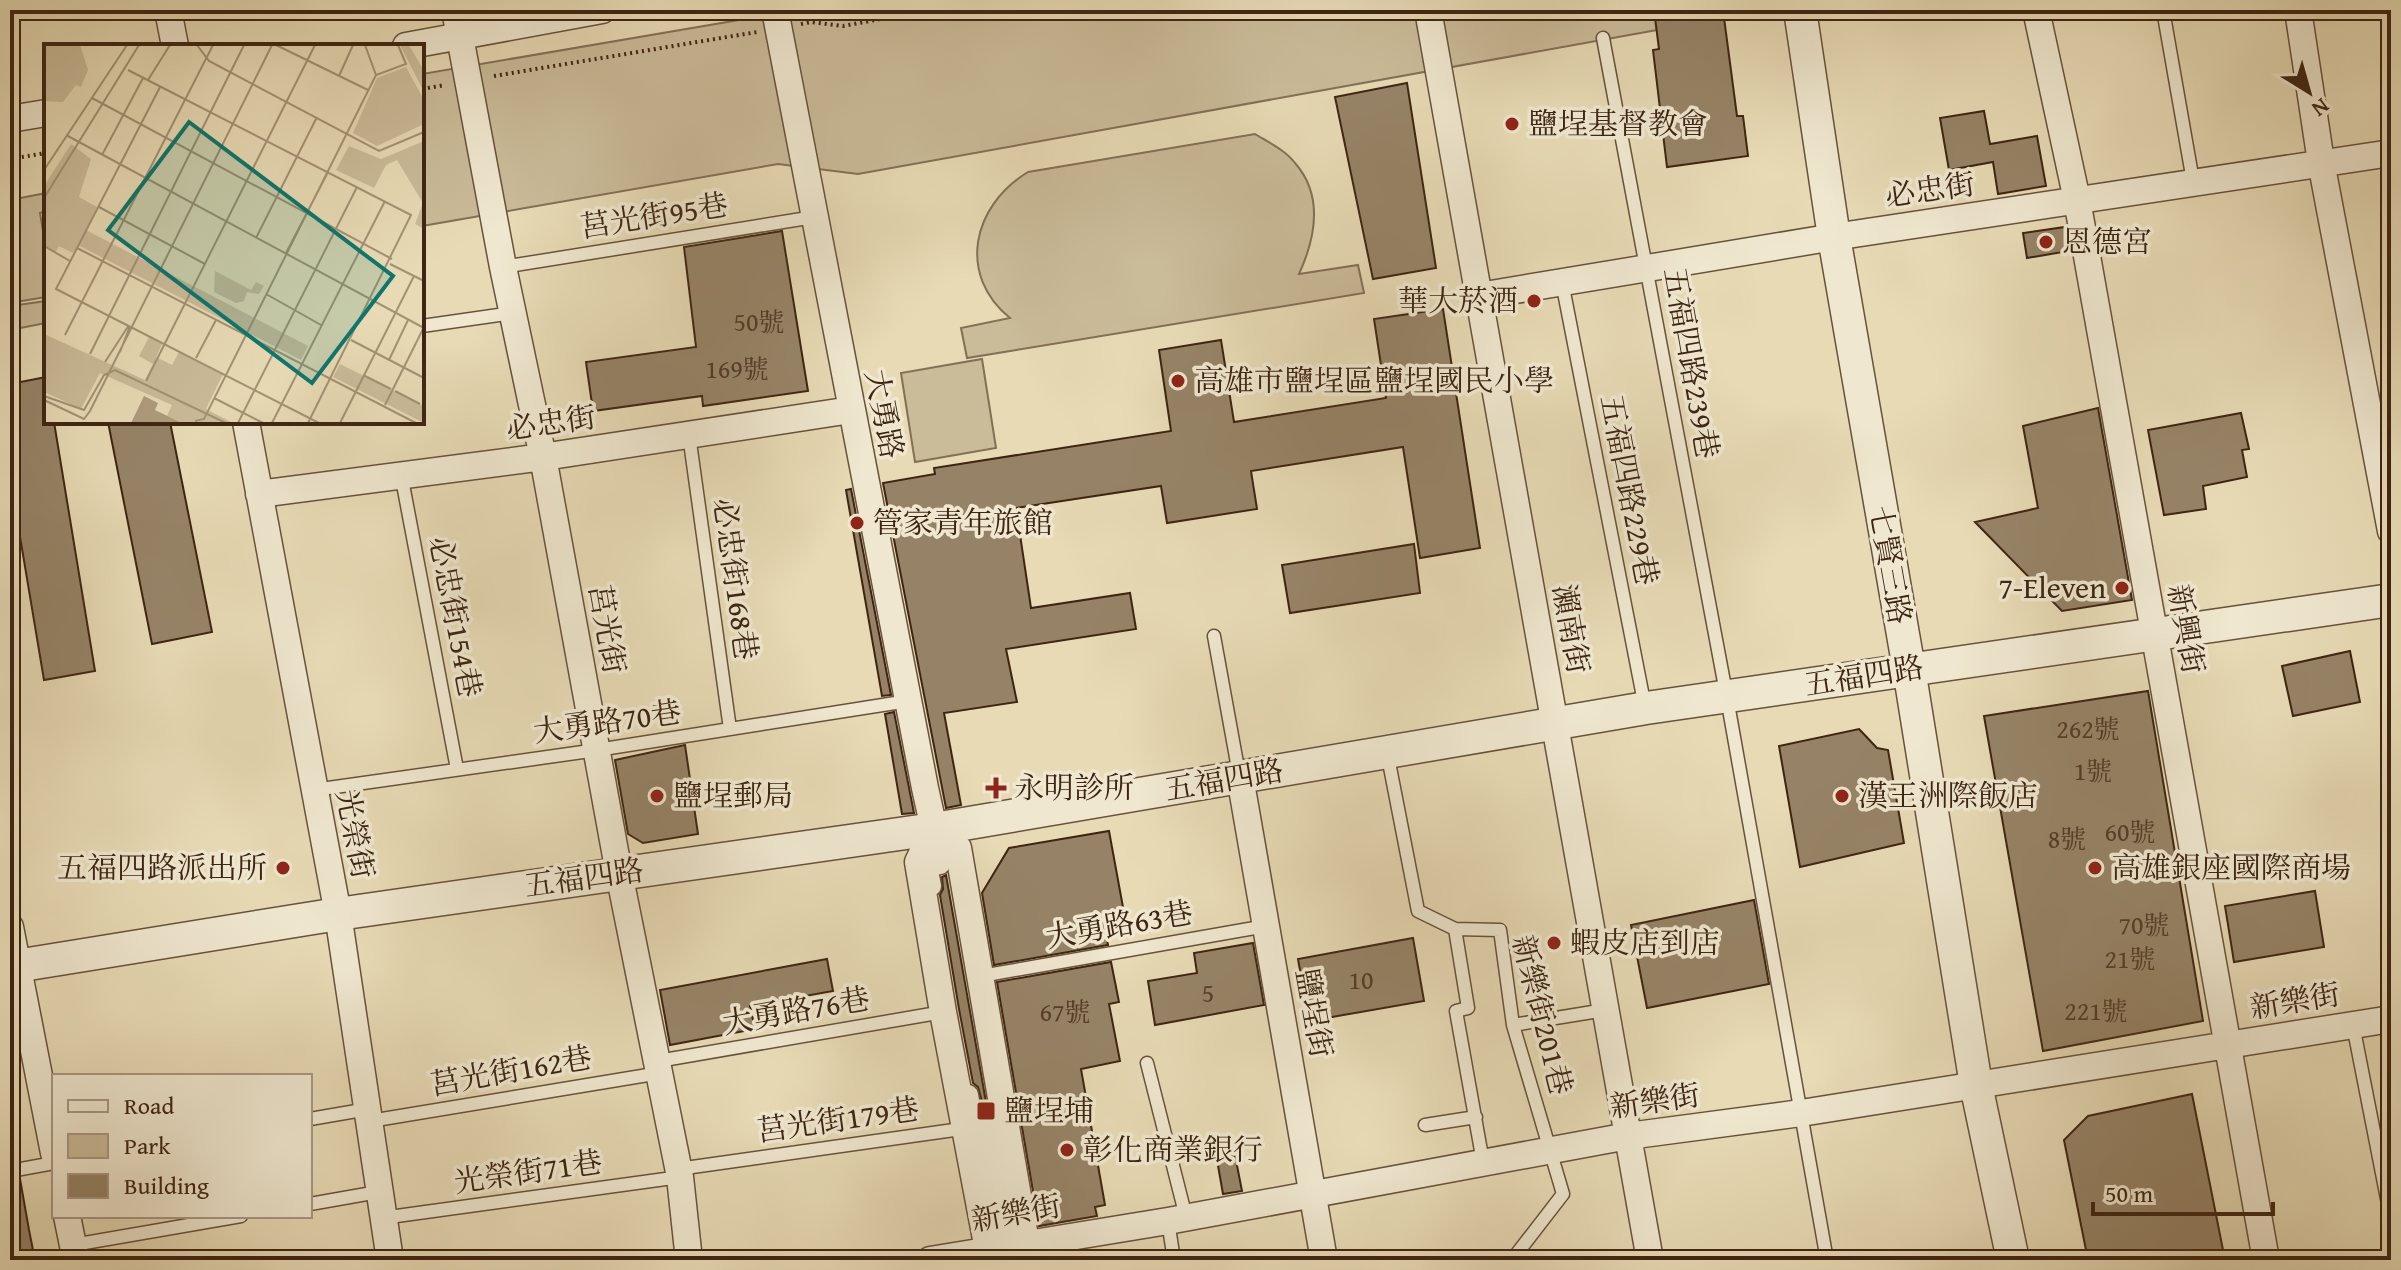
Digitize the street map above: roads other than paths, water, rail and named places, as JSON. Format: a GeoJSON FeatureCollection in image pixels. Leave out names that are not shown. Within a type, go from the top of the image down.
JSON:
{"type":"FeatureCollection","features":[{"type":"Feature","properties":{"kind":"street"},"geometry":{"type":"LineString","coordinates":[[168,10],[175,44]]}},
{"type":"Feature","properties":{"kind":"street","name":"莒光街"},"geometry":{"type":"LineString","coordinates":[[455,10],[679,1173],[689,1260]]}},
{"type":"Feature","properties":{"kind":"street"},"geometry":{"type":"LineString","coordinates":[[417,44],[602,10]]}},
{"type":"Feature","properties":{"kind":"street","name":"大勇路"},"geometry":{"type":"LineString","coordinates":[[775,10],[934,829]]}},
{"type":"Feature","properties":{"kind":"street","name":"瀨南街"},"geometry":{"type":"LineString","coordinates":[[1428,10],[1650,1260]]}},
{"type":"Feature","properties":{"kind":"street","name":"七賢三路"},"geometry":{"type":"LineString","coordinates":[[1800,10],[1834,237],[1909,669],[1976,1085],[2013,1260]]}},
{"type":"Feature","properties":{"kind":"street","name":"新興街"},"geometry":{"type":"LineString","coordinates":[[2036,10],[2077,200],[2266,1260]]}},
{"type":"Feature","properties":{"kind":"street"},"geometry":{"type":"LineString","coordinates":[[2298,10],[2321,162],[2391,531]]}},
{"type":"Feature","properties":{"kind":"street"},"geometry":{"type":"LineString","coordinates":[[10,119],[44,113]]}},
{"type":"Feature","properties":{"kind":"street","name":"必忠街"},"geometry":{"type":"LineString","coordinates":[[1479,296],[1834,237],[2391,153]]}},
{"type":"Feature","properties":{"kind":"street","name":"必忠街"},"geometry":{"type":"LineString","coordinates":[[259,494],[543,457],[851,410]]}},
{"type":"Feature","properties":{"kind":"street","name":"光榮街"},"geometry":{"type":"LineString","coordinates":[[246,424],[338,914],[390,1260]]}},
{"type":"Feature","properties":{"kind":"street","name":"五福四路"},"geometry":{"type":"LineString","coordinates":[[13,967],[338,914],[934,829],[1646,708],[2391,600]]}},
{"type":"Feature","properties":{"kind":"street","name":"鹽埕街"},"geometry":{"type":"LineString","coordinates":[[1240,777],[1324,1260]]}},
{"type":"Feature","properties":{"kind":"street"},"geometry":{"type":"LineString","coordinates":[[934,829],[958,848],[981,976],[986,1126],[1009,1253]]}},
{"type":"Feature","properties":{"kind":"street"},"geometry":{"type":"LineString","coordinates":[[934,829],[918,862],[943,1012],[986,1126]]}},
{"type":"Feature","properties":{"kind":"street"},"geometry":{"type":"LineString","coordinates":[[934,829],[940,864],[927,866],[966,1087],[972,1118],[985,1115],[1009,1253]]}},
{"type":"Feature","properties":{"kind":"street"},"geometry":{"type":"LineString","coordinates":[[10,927],[13,967],[52,1144]]}},
{"type":"Feature","properties":{"kind":"street","name":"新樂街"},"geometry":{"type":"LineString","coordinates":[[930,1260],[1009,1253],[1312,1192],[1628,1136],[1801,1113],[2391,1019]]}},
{"type":"Feature","properties":{"kind":"street"},"geometry":{"type":"LineString","coordinates":[[67,1218],[74,1252]]}},
{"type":"Feature","properties":{"kind":"lane"},"geometry":{"type":"LineString","coordinates":[[2163,10],[2193,181]]}},
{"type":"Feature","properties":{"kind":"lane","name":"五福四路239巷"},"geometry":{"type":"LineString","coordinates":[[1603,38],[1727,698],[1827,1260]]}},
{"type":"Feature","properties":{"kind":"lane","name":"莒光街95巷"},"geometry":{"type":"LineString","coordinates":[[503,267],[814,217]]}},
{"type":"Feature","properties":{"kind":"lane","name":"五福四路229巷"},"geometry":{"type":"LineString","coordinates":[[1562,282],[1646,708]]}},
{"type":"Feature","properties":{"kind":"lane"},"geometry":{"type":"LineString","coordinates":[[424,326],[513,313]]}},
{"type":"Feature","properties":{"kind":"lane","name":"必忠街168巷"},"geometry":{"type":"LineString","coordinates":[[689,435],[730,729]]}},
{"type":"Feature","properties":{"kind":"lane","name":"必忠街154巷"},"geometry":{"type":"LineString","coordinates":[[401,474],[457,769]]}},
{"type":"Feature","properties":{"kind":"lane"},"geometry":{"type":"LineString","coordinates":[[1214,636],[1240,777]]}},
{"type":"Feature","properties":{"kind":"lane","name":"大勇路70巷"},"geometry":{"type":"LineString","coordinates":[[314,790],[908,701]]}},
{"type":"Feature","properties":{"kind":"lane"},"geometry":{"type":"LineString","coordinates":[[1387,752],[1418,911],[1455,929],[1468,1008],[1456,1011],[1483,1162]]}},
{"type":"Feature","properties":{"kind":"lane","name":"大勇路63巷"},"geometry":{"type":"LineString","coordinates":[[981,976],[1266,926]]}},
{"type":"Feature","properties":{"kind":"lane","name":"新樂街201巷"},"geometry":{"type":"LineString","coordinates":[[1455,929],[1500,930],[1513,1025],[1563,1194],[1512,1260]]}},
{"type":"Feature","properties":{"kind":"lane"},"geometry":{"type":"LineString","coordinates":[[1513,1025],[1605,1010]]}},
{"type":"Feature","properties":{"kind":"lane","name":"大勇路76巷"},"geometry":{"type":"LineString","coordinates":[[659,1067],[943,1012]]}},
{"type":"Feature","properties":{"kind":"lane"},"geometry":{"type":"LineString","coordinates":[[2353,1025],[2391,1219]]}},
{"type":"Feature","properties":{"kind":"lane"},"geometry":{"type":"LineString","coordinates":[[1147,1063],[1177,1219],[1174,1260]]}},
{"type":"Feature","properties":{"kind":"lane","name":"莒光街162巷"},"geometry":{"type":"LineString","coordinates":[[312,1119],[369,1115],[659,1067]]}},
{"type":"Feature","properties":{"kind":"lane"},"geometry":{"type":"LineString","coordinates":[[1425,1125],[1476,1117]]}},
{"type":"Feature","properties":{"kind":"lane","name":"莒光街179巷"},"geometry":{"type":"LineString","coordinates":[[679,1173],[986,1126]]}},
{"type":"Feature","properties":{"kind":"lane"},"geometry":{"type":"LineString","coordinates":[[10,1171],[52,1163]]}},
{"type":"Feature","properties":{"kind":"lane","name":"光榮街71巷"},"geometry":{"type":"LineString","coordinates":[[312,1204],[380,1205],[679,1173]]}},
{"type":"Feature","properties":{"kind":"lane"},"geometry":{"type":"LineString","coordinates":[[74,1252],[232,1218]]}},
{"type":"Feature","properties":{"kind":"place","name":"鹽埕基督教會"},"geometry":{"type":"Point","coordinates":[1512,124]}},
{"type":"Feature","properties":{"kind":"place","name":"恩德宮"},"geometry":{"type":"Point","coordinates":[2046,242]}},
{"type":"Feature","properties":{"kind":"place","name":"華大菸酒"},"geometry":{"type":"Point","coordinates":[1534,301]}},
{"type":"Feature","properties":{"kind":"place","name":"高雄市鹽埕區鹽埕國民小學"},"geometry":{"type":"Point","coordinates":[1178,381]}},
{"type":"Feature","properties":{"kind":"place","name":"管家青年旅館"},"geometry":{"type":"Point","coordinates":[857,523]}},
{"type":"Feature","properties":{"kind":"place","name":"7-Eleven"},"geometry":{"type":"Point","coordinates":[2122,588]}},
{"type":"Feature","properties":{"kind":"place","name":"永明診所"},"geometry":{"type":"Point","coordinates":[996,788]}},
{"type":"Feature","properties":{"kind":"place","name":"鹽埕郵局"},"geometry":{"type":"Point","coordinates":[657,796]}},
{"type":"Feature","properties":{"kind":"place","name":"漢王洲際飯店"},"geometry":{"type":"Point","coordinates":[1842,796]}},
{"type":"Feature","properties":{"kind":"place","name":"五福四路派出所"},"geometry":{"type":"Point","coordinates":[283,868]}},
{"type":"Feature","properties":{"kind":"place","name":"高雄銀座國際商場"},"geometry":{"type":"Point","coordinates":[2095,868]}},
{"type":"Feature","properties":{"kind":"place","name":"蝦皮店到店"},"geometry":{"type":"Point","coordinates":[1554,943]}},
{"type":"Feature","properties":{"kind":"place","name":"鹽埕埔"},"geometry":{"type":"Point","coordinates":[986,1111]}},
{"type":"Feature","properties":{"kind":"place","name":"彰化商業銀行"},"geometry":{"type":"Point","coordinates":[1067,1150]}}]}
